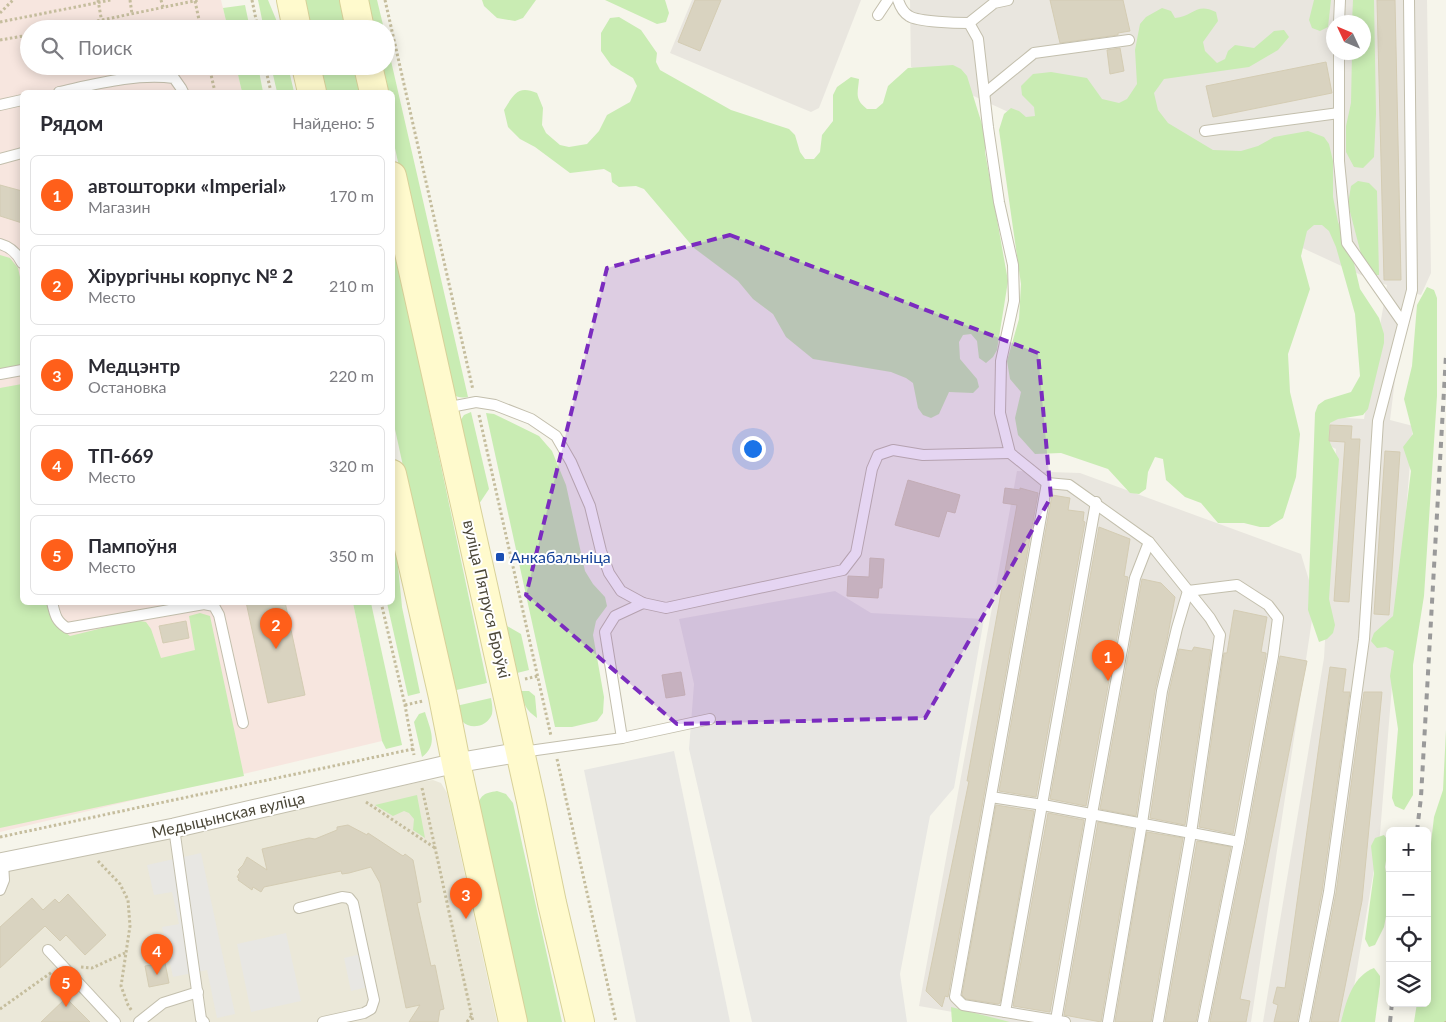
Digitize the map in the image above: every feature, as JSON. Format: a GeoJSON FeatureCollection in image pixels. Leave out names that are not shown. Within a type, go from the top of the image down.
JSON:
{"type":"FeatureCollection","features":[{"type":"Feature","properties":{"kind":"main road"},"geometry":{"type":"LineString","coordinates":[[291,0],[295,20]]}},
{"type":"Feature","properties":{"kind":"main road"},"geometry":{"type":"LineString","coordinates":[[354,0],[358,20]]}},
{"type":"Feature","properties":{"kind":"main road"},"geometry":{"type":"LineString","coordinates":[[308,75],[312,90]]}},
{"type":"Feature","properties":{"kind":"main road"},"geometry":{"type":"LineString","coordinates":[[370,75],[374,90]]}},
{"type":"Feature","properties":{"kind":"main road","name":"вуліца Пятруся Броўкі"},"geometry":{"type":"LineString","coordinates":[[395,200],[398,224],[444,408],[521,752],[552,903],[580,1022]]}},
{"type":"Feature","properties":{"kind":"main road"},"geometry":{"type":"LineString","coordinates":[[395,487],[439,679],[513,1022]]}},
{"type":"Feature","properties":{"kind":"street","name":"Медыцынская вуліца"},"geometry":{"type":"LineString","coordinates":[[2,863],[174,828],[456,763],[521,752]]}},
{"type":"Feature","properties":{"kind":"lane"},"geometry":{"type":"LineString","coordinates":[[878,14],[888,0]]}},
{"type":"Feature","properties":{"kind":"lane"},"geometry":{"type":"LineString","coordinates":[[898,0],[910,17],[969,24],[994,3],[1008,0]]}},
{"type":"Feature","properties":{"kind":"lane"},"geometry":{"type":"LineString","coordinates":[[1339,15],[1340,0]]}},
{"type":"Feature","properties":{"kind":"lane"},"geometry":{"type":"LineString","coordinates":[[1304,1022],[1329,892],[1364,639],[1378,421],[1412,290],[1409,0]]}},
{"type":"Feature","properties":{"kind":"lane"},"geometry":{"type":"LineString","coordinates":[[969,24],[978,39],[999,202],[1013,265],[1014,301],[1001,361],[1000,414],[1010,453],[1047,483],[1070,485],[1149,542],[1210,618],[1220,635],[1191,832],[1158,1022]]}},
{"type":"Feature","properties":{"kind":"lane"},"geometry":{"type":"LineString","coordinates":[[985,93],[1034,53],[1129,40]]}},
{"type":"Feature","properties":{"kind":"lane"},"geometry":{"type":"LineString","coordinates":[[1339,60],[1339,161],[1347,243],[1403,323]]}},
{"type":"Feature","properties":{"kind":"lane"},"geometry":{"type":"LineString","coordinates":[[72,90],[114,81],[159,76],[174,78],[182,90]]}},
{"type":"Feature","properties":{"kind":"lane"},"geometry":{"type":"LineString","coordinates":[[0,105],[20,100]]}},
{"type":"Feature","properties":{"kind":"lane"},"geometry":{"type":"LineString","coordinates":[[1206,131],[1339,113]]}},
{"type":"Feature","properties":{"kind":"lane"},"geometry":{"type":"LineString","coordinates":[[0,159],[20,154]]}},
{"type":"Feature","properties":{"kind":"lane"},"geometry":{"type":"LineString","coordinates":[[0,244],[16,252],[20,259]]}},
{"type":"Feature","properties":{"kind":"lane"},"geometry":{"type":"LineString","coordinates":[[0,374],[20,370]]}},
{"type":"Feature","properties":{"kind":"lane"},"geometry":{"type":"LineString","coordinates":[[444,408],[476,402],[495,405],[531,419],[556,436],[572,462],[590,506],[601,551],[609,573],[621,590],[643,603],[666,608],[842,570],[856,553],[872,469],[878,455],[893,450],[923,455],[1010,453]]}},
{"type":"Feature","properties":{"kind":"lane"},"geometry":{"type":"LineString","coordinates":[[1047,483],[955,997],[963,1005],[1061,1021],[1092,814],[1135,578],[1149,542]]}},
{"type":"Feature","properties":{"kind":"lane"},"geometry":{"type":"LineString","coordinates":[[1005,1012],[1096,502]]}},
{"type":"Feature","properties":{"kind":"lane"},"geometry":{"type":"LineString","coordinates":[[1188,591],[1237,585],[1268,604],[1278,618],[1273,656],[1239,842],[1203,1022]]}},
{"type":"Feature","properties":{"kind":"lane"},"geometry":{"type":"LineString","coordinates":[[1108,1022],[1162,692],[1176,628],[1188,591]]}},
{"type":"Feature","properties":{"kind":"lane"},"geometry":{"type":"LineString","coordinates":[[622,738],[606,632],[615,616],[643,603]]}},
{"type":"Feature","properties":{"kind":"lane"},"geometry":{"type":"LineString","coordinates":[[53,605],[59,622],[67,628],[198,605]]}},
{"type":"Feature","properties":{"kind":"lane"},"geometry":{"type":"LineString","coordinates":[[209,605],[214,606],[219,615],[243,723]]}},
{"type":"Feature","properties":{"kind":"lane"},"geometry":{"type":"LineString","coordinates":[[521,752],[622,738],[710,719]]}},
{"type":"Feature","properties":{"kind":"lane"},"geometry":{"type":"LineString","coordinates":[[992,797],[1043,804],[1239,842]]}},
{"type":"Feature","properties":{"kind":"lane"},"geometry":{"type":"LineString","coordinates":[[174,828],[201,1020],[204,1022]]}},
{"type":"Feature","properties":{"kind":"lane"},"geometry":{"type":"LineString","coordinates":[[0,890],[4,880],[2,863]]}},
{"type":"Feature","properties":{"kind":"lane"},"geometry":{"type":"LineString","coordinates":[[299,908],[342,897],[349,898],[353,903],[374,1000],[371,1009],[364,1013],[323,1022]]}},
{"type":"Feature","properties":{"kind":"lane"},"geometry":{"type":"LineString","coordinates":[[48,950],[114,1022]]}},
{"type":"Feature","properties":{"kind":"lane"},"geometry":{"type":"LineString","coordinates":[[137,1019],[163,1003],[198,992]]}},
{"type":"Feature","properties":{"kind":"path"},"geometry":{"type":"LineString","coordinates":[[0,13],[13,0]]}},
{"type":"Feature","properties":{"kind":"path"},"geometry":{"type":"LineString","coordinates":[[0,22],[98,1],[111,0]]}},
{"type":"Feature","properties":{"kind":"path"},"geometry":{"type":"LineString","coordinates":[[130,0],[132,14]]}},
{"type":"Feature","properties":{"kind":"path"},"geometry":{"type":"LineString","coordinates":[[161,0],[163,7]]}},
{"type":"Feature","properties":{"kind":"path"},"geometry":{"type":"LineString","coordinates":[[98,1],[101,20],[197,0],[200,20]]}},
{"type":"Feature","properties":{"kind":"path"},"geometry":{"type":"LineString","coordinates":[[252,0],[256,20]]}},
{"type":"Feature","properties":{"kind":"path"},"geometry":{"type":"LineString","coordinates":[[385,0],[390,20]]}},
{"type":"Feature","properties":{"kind":"path"},"geometry":{"type":"LineString","coordinates":[[0,40],[20,37]]}},
{"type":"Feature","properties":{"kind":"path"},"geometry":{"type":"LineString","coordinates":[[395,44],[616,1022]]}},
{"type":"Feature","properties":{"kind":"path"},"geometry":{"type":"LineString","coordinates":[[211,75],[215,90]]}},
{"type":"Feature","properties":{"kind":"path"},"geometry":{"type":"LineString","coordinates":[[268,75],[271,90]]}},
{"type":"Feature","properties":{"kind":"path"},"geometry":{"type":"LineString","coordinates":[[382,605],[473,1022]]}},
{"type":"Feature","properties":{"kind":"path"},"geometry":{"type":"LineString","coordinates":[[405,705],[423,701]]}},
{"type":"Feature","properties":{"kind":"path"},"geometry":{"type":"LineString","coordinates":[[0,837],[413,749]]}},
{"type":"Feature","properties":{"kind":"path"},"geometry":{"type":"LineString","coordinates":[[365,802],[435,848]]}},
{"type":"Feature","properties":{"kind":"path"},"geometry":{"type":"LineString","coordinates":[[98,861],[120,884],[128,900],[130,926],[121,986],[128,1005],[137,1019]]}},
{"type":"Feature","properties":{"kind":"path"},"geometry":{"type":"LineString","coordinates":[[467,1022],[472,1015]]}},
{"type":"Feature","properties":{"kind":"highlighted area"},"geometry":{"type":"Polygon","coordinates":[[[730,235],[1038,353],[1051,497],[925,718],[677,724],[526,595],[607,268],[730,235]]]}},
{"type":"Feature","properties":{"kind":"shaded area"},"geometry":{"type":"Polygon","coordinates":[[[0,0],[221,0],[226,20],[20,20],[20,75],[238,75],[242,90],[20,90],[20,605],[353,605],[382,741],[0,832],[0,0]]]}},
{"type":"Feature","properties":{"kind":"shaded area"},"geometry":{"type":"Polygon","coordinates":[[[692,0],[861,0],[819,108],[811,112],[670,53],[692,0]]]}},
{"type":"Feature","properties":{"kind":"shaded area"},"geometry":{"type":"Polygon","coordinates":[[[910,0],[1427,0],[1431,273],[1421,295],[1406,291],[1390,420],[1413,426],[1380,834],[1348,1022],[1263,1022],[1324,658],[1336,449],[1324,443],[1327,417],[1364,419],[1387,285],[1374,281],[911,67],[910,0]]]}},
{"type":"Feature","properties":{"kind":"shaded area"},"geometry":{"type":"Polygon","coordinates":[[[1017,471],[1080,473],[1301,554],[1315,600],[1251,1022],[1009,1022],[919,1006],[1017,471]]]}},
{"type":"Feature","properties":{"kind":"shaded area"},"geometry":{"type":"Polygon","coordinates":[[[835,591],[871,613],[984,619],[954,788],[930,816],[900,974],[907,1022],[752,1022],[689,749],[694,684],[679,619],[835,591]]]}},
{"type":"Feature","properties":{"kind":"shaded area"},"geometry":{"type":"Polygon","coordinates":[[[674,751],[730,1022],[636,1022],[584,770],[674,751]]]}},
{"type":"Feature","properties":{"kind":"shaded area"},"geometry":{"type":"Polygon","coordinates":[[[433,780],[441,783],[447,793],[497,1022],[0,1022],[0,868],[159,839],[433,780]]]}},
{"type":"Feature","properties":{"kind":"shaded area"},"geometry":{"type":"Polygon","coordinates":[[[201,853],[235,1014],[217,1018],[207,970],[173,977],[162,927],[179,924],[172,892],[154,895],[147,865],[201,853]]]}},
{"type":"Feature","properties":{"kind":"shaded area"},"geometry":{"type":"Polygon","coordinates":[[[286,933],[301,1001],[251,1012],[237,944],[286,933]]]}},
{"type":"Feature","properties":{"kind":"shaded area"},"geometry":{"type":"Polygon","coordinates":[[[361,954],[368,987],[351,991],[344,958],[361,954]]]}},
{"type":"Feature","properties":{"kind":"green space"},"geometry":{"type":"Polygon","coordinates":[[[258,0],[268,0],[276,20],[262,20],[258,0]]]}},
{"type":"Feature","properties":{"kind":"green space"},"geometry":{"type":"Polygon","coordinates":[[[301,0],[341,0],[346,20],[305,20],[301,0]]]}},
{"type":"Feature","properties":{"kind":"green space"},"geometry":{"type":"Polygon","coordinates":[[[362,0],[377,0],[382,20],[366,20],[362,0]]]}},
{"type":"Feature","properties":{"kind":"green space"},"geometry":{"type":"Polygon","coordinates":[[[482,0],[536,0],[523,18],[515,21],[497,18],[484,6],[482,0]]]}},
{"type":"Feature","properties":{"kind":"green space"},"geometry":{"type":"Polygon","coordinates":[[[605,0],[665,0],[669,13],[666,22],[657,24],[605,0]]]}},
{"type":"Feature","properties":{"kind":"green space"},"geometry":{"type":"Polygon","coordinates":[[[1314,0],[1331,0],[1329,15],[1326,15],[1326,28],[1320,31],[1312,28],[1309,20],[1314,0]]]}},
{"type":"Feature","properties":{"kind":"green space"},"geometry":{"type":"Polygon","coordinates":[[[1353,0],[1374,0],[1376,114],[1374,157],[1363,168],[1354,167],[1346,152],[1346,126],[1351,103],[1352,60],[1371,60],[1371,15],[1352,15],[1353,0]]]}},
{"type":"Feature","properties":{"kind":"green space"},"geometry":{"type":"Polygon","coordinates":[[[245,5],[248,20],[226,20],[223,8],[245,5]]]}},
{"type":"Feature","properties":{"kind":"green space"},"geometry":{"type":"Polygon","coordinates":[[[1162,8],[1171,11],[1175,18],[1204,8],[1216,12],[1218,21],[1203,42],[1205,51],[1217,63],[1225,59],[1228,51],[1235,45],[1254,48],[1274,31],[1284,30],[1289,37],[1278,50],[1249,67],[1164,79],[1154,93],[1158,110],[1168,123],[1213,150],[1241,151],[1258,146],[1274,137],[1308,131],[1324,137],[1329,144],[1333,161],[1333,197],[1338,222],[1352,255],[1360,289],[1379,318],[1384,334],[1384,343],[1368,409],[1363,415],[1338,419],[1330,423],[1330,442],[1339,459],[1329,599],[1335,625],[1333,633],[1327,639],[1319,642],[1308,610],[1315,413],[1318,405],[1325,400],[1351,392],[1360,376],[1355,314],[1336,247],[1329,231],[1322,225],[1314,225],[1307,231],[1301,256],[1310,289],[1288,354],[1290,392],[1300,434],[1296,477],[1283,518],[1269,527],[1244,523],[1218,523],[1201,503],[1185,497],[1166,480],[1163,459],[1155,457],[1148,472],[1146,489],[1139,494],[1130,493],[1108,469],[1061,453],[1035,454],[1018,435],[1015,418],[1021,392],[1010,379],[1007,361],[1019,319],[1021,284],[999,130],[1004,114],[1011,108],[1019,111],[1026,117],[1035,116],[1034,107],[1022,95],[1021,86],[1033,74],[1051,72],[1087,78],[1102,99],[1119,103],[1127,99],[1137,84],[1135,50],[1140,24],[1146,17],[1162,8]]]}},
{"type":"Feature","properties":{"kind":"green space"},"geometry":{"type":"Polygon","coordinates":[[[619,17],[641,30],[657,53],[656,62],[660,70],[731,110],[789,129],[795,135],[800,152],[805,159],[814,159],[820,152],[822,135],[833,121],[833,95],[837,87],[851,77],[859,79],[858,99],[860,102],[867,109],[876,109],[883,103],[888,86],[908,68],[953,65],[961,69],[967,76],[985,134],[985,152],[1008,281],[997,350],[993,357],[986,363],[979,358],[977,341],[971,334],[963,335],[959,342],[960,359],[977,379],[979,387],[973,393],[949,392],[939,414],[931,418],[923,415],[918,408],[913,383],[906,378],[891,372],[813,359],[786,337],[773,314],[753,299],[738,281],[694,248],[644,189],[636,186],[619,187],[612,182],[611,173],[604,169],[570,173],[535,147],[520,139],[508,127],[504,110],[513,96],[520,91],[525,90],[537,93],[543,108],[542,125],[546,133],[560,145],[569,147],[587,144],[599,131],[607,115],[630,102],[637,86],[633,78],[611,65],[601,51],[601,33],[610,18],[619,17]]]}},
{"type":"Feature","properties":{"kind":"green space"},"geometry":{"type":"Polygon","coordinates":[[[238,75],[260,75],[263,90],[242,90],[238,75]]]}},
{"type":"Feature","properties":{"kind":"green space"},"geometry":{"type":"Polygon","coordinates":[[[273,75],[290,75],[294,90],[277,90],[273,75]]]}},
{"type":"Feature","properties":{"kind":"green space"},"geometry":{"type":"Polygon","coordinates":[[[317,75],[358,75],[362,90],[321,90],[317,75]]]}},
{"type":"Feature","properties":{"kind":"green space"},"geometry":{"type":"Polygon","coordinates":[[[378,75],[394,75],[468,397],[456,396],[447,387],[395,148],[395,90],[382,90],[378,75]]]}},
{"type":"Feature","properties":{"kind":"green space"},"geometry":{"type":"Polygon","coordinates":[[[1358,181],[1369,183],[1377,191],[1379,275],[1373,275],[1361,254],[1348,204],[1351,186],[1358,181]]]}},
{"type":"Feature","properties":{"kind":"green space"},"geometry":{"type":"Polygon","coordinates":[[[395,249],[487,683],[452,691],[395,429],[395,249]]]}},
{"type":"Feature","properties":{"kind":"green space"},"geometry":{"type":"Polygon","coordinates":[[[0,255],[10,258],[18,268],[20,277],[20,366],[0,371],[0,255]]]}},
{"type":"Feature","properties":{"kind":"green space"},"geometry":{"type":"Polygon","coordinates":[[[1427,287],[1434,290],[1437,298],[1437,396],[1424,596],[1413,665],[1413,795],[1404,810],[1395,806],[1392,798],[1398,729],[1390,676],[1394,651],[1386,647],[1377,648],[1371,641],[1374,633],[1393,616],[1411,471],[1403,447],[1413,434],[1404,399],[1412,366],[1417,305],[1427,287]]]}},
{"type":"Feature","properties":{"kind":"green space"},"geometry":{"type":"Polygon","coordinates":[[[20,384],[20,605],[50,605],[55,622],[70,636],[135,620],[146,622],[151,629],[161,658],[195,650],[189,616],[200,613],[210,616],[244,776],[0,828],[0,388],[20,384]]]}},
{"type":"Feature","properties":{"kind":"green space"},"geometry":{"type":"Polygon","coordinates":[[[471,412],[489,489],[479,504],[456,427],[464,415],[471,412]]]}},
{"type":"Feature","properties":{"kind":"green space"},"geometry":{"type":"Polygon","coordinates":[[[486,413],[494,414],[539,436],[552,451],[566,485],[585,571],[593,584],[605,597],[607,606],[596,621],[593,635],[604,697],[603,713],[597,721],[572,727],[555,727],[486,413]]]}},
{"type":"Feature","properties":{"kind":"green space"},"geometry":{"type":"Polygon","coordinates":[[[395,542],[402,607],[420,693],[408,696],[387,605],[395,605],[395,542]]]}},
{"type":"Feature","properties":{"kind":"green space"},"geometry":{"type":"Polygon","coordinates":[[[353,605],[371,605],[402,745],[386,749],[382,741],[353,605]]]}},
{"type":"Feature","properties":{"kind":"green space"},"geometry":{"type":"Polygon","coordinates":[[[507,626],[521,634],[529,670],[517,673],[507,626]]]}},
{"type":"Feature","properties":{"kind":"green space"},"geometry":{"type":"Polygon","coordinates":[[[520,691],[529,691],[535,696],[537,718],[526,707],[520,691]]]}},
{"type":"Feature","properties":{"kind":"green space"},"geometry":{"type":"Polygon","coordinates":[[[491,698],[492,714],[487,722],[479,726],[466,724],[458,714],[456,706],[491,698]]]}},
{"type":"Feature","properties":{"kind":"green space"},"geometry":{"type":"Polygon","coordinates":[[[425,712],[431,731],[432,742],[422,757],[414,722],[419,714],[425,712]]]}},
{"type":"Feature","properties":{"kind":"green space"},"geometry":{"type":"Polygon","coordinates":[[[1446,730],[1446,1022],[1414,1022],[1416,1007],[1431,1007],[1431,843],[1434,817],[1443,790],[1446,730]]]}},
{"type":"Feature","properties":{"kind":"green space"},"geometry":{"type":"Polygon","coordinates":[[[497,791],[506,794],[513,803],[562,1022],[523,1022],[477,808],[483,795],[497,791]]]}},
{"type":"Feature","properties":{"kind":"green space"},"geometry":{"type":"Polygon","coordinates":[[[417,795],[425,838],[413,830],[414,819],[409,813],[404,811],[393,816],[375,805],[417,795]]]}},
{"type":"Feature","properties":{"kind":"green space"},"geometry":{"type":"Polygon","coordinates":[[[1384,835],[1386,838],[1386,916],[1384,927],[1375,945],[1369,947],[1365,939],[1374,873],[1371,846],[1375,838],[1384,835]]]}},
{"type":"Feature","properties":{"kind":"green space"},"geometry":{"type":"Polygon","coordinates":[[[1374,968],[1380,976],[1375,1022],[1341,1022],[1348,998],[1356,983],[1374,968]]]}},
{"type":"Feature","properties":{"kind":"green space"},"geometry":{"type":"Polygon","coordinates":[[[951,1007],[1010,1022],[952,1022],[951,1007]]]}},
{"type":"Feature","properties":{"kind":"building"},"geometry":{"type":"Polygon","coordinates":[[[695,0],[721,0],[700,51],[678,42],[695,0]]]}},
{"type":"Feature","properties":{"kind":"building"},"geometry":{"type":"Polygon","coordinates":[[[1050,0],[1123,0],[1130,31],[1118,33],[1118,35],[1060,43],[1050,0]]]}},
{"type":"Feature","properties":{"kind":"building"},"geometry":{"type":"Polygon","coordinates":[[[1377,0],[1395,0],[1401,280],[1384,280],[1377,0]]]}},
{"type":"Feature","properties":{"kind":"building"},"geometry":{"type":"Polygon","coordinates":[[[1120,48],[1124,71],[1110,74],[1107,50],[1120,48]]]}},
{"type":"Feature","properties":{"kind":"building"},"geometry":{"type":"Polygon","coordinates":[[[1326,62],[1332,93],[1213,117],[1206,86],[1326,62]]]}},
{"type":"Feature","properties":{"kind":"building"},"geometry":{"type":"Polygon","coordinates":[[[0,185],[20,190],[20,222],[0,216],[0,185]]]}},
{"type":"Feature","properties":{"kind":"building"},"geometry":{"type":"Polygon","coordinates":[[[1330,425],[1352,426],[1351,439],[1360,439],[1349,602],[1334,601],[1345,442],[1329,441],[1330,425]]]}},
{"type":"Feature","properties":{"kind":"building"},"geometry":{"type":"Polygon","coordinates":[[[1385,451],[1400,452],[1389,615],[1374,614],[1385,451]]]}},
{"type":"Feature","properties":{"kind":"building"},"geometry":{"type":"Polygon","coordinates":[[[908,480],[960,495],[955,513],[947,511],[939,537],[895,525],[908,480]]]}},
{"type":"Feature","properties":{"kind":"building"},"geometry":{"type":"Polygon","coordinates":[[[1005,488],[1020,490],[1020,488],[1038,493],[948,997],[945,996],[942,1007],[926,991],[969,781],[967,781],[1017,505],[1003,503],[1005,488]]]}},
{"type":"Feature","properties":{"kind":"building"},"geometry":{"type":"Polygon","coordinates":[[[1052,495],[1070,498],[1068,510],[1084,512],[1083,521],[1085,522],[1036,797],[999,791],[1052,495]]]}},
{"type":"Feature","properties":{"kind":"building"},"geometry":{"type":"Polygon","coordinates":[[[1099,527],[1130,539],[1124,576],[1128,577],[1086,806],[1050,799],[1099,527]]]}},
{"type":"Feature","properties":{"kind":"building"},"geometry":{"type":"Polygon","coordinates":[[[870,558],[884,559],[882,588],[879,588],[878,598],[847,596],[848,576],[869,577],[870,558]]]}},
{"type":"Feature","properties":{"kind":"building"},"geometry":{"type":"Polygon","coordinates":[[[1142,579],[1161,583],[1175,597],[1155,690],[1136,816],[1100,809],[1142,579]]]}},
{"type":"Feature","properties":{"kind":"building"},"geometry":{"type":"Polygon","coordinates":[[[247,605],[286,605],[305,695],[268,703],[247,605]]]}},
{"type":"Feature","properties":{"kind":"building"},"geometry":{"type":"Polygon","coordinates":[[[1234,610],[1267,617],[1261,652],[1266,653],[1266,655],[1233,834],[1199,827],[1224,653],[1227,653],[1234,610]]]}},
{"type":"Feature","properties":{"kind":"building"},"geometry":{"type":"Polygon","coordinates":[[[186,621],[189,638],[163,643],[159,626],[186,621]]]}},
{"type":"Feature","properties":{"kind":"building"},"geometry":{"type":"Polygon","coordinates":[[[1194,647],[1211,650],[1185,825],[1150,818],[1169,692],[1179,649],[1192,651],[1194,647]]]}},
{"type":"Feature","properties":{"kind":"building"},"geometry":{"type":"Polygon","coordinates":[[[1280,656],[1307,661],[1240,999],[1250,1001],[1246,1022],[1210,1022],[1246,843],[1280,656]]]}},
{"type":"Feature","properties":{"kind":"building"},"geometry":{"type":"Polygon","coordinates":[[[1330,667],[1346,669],[1343,692],[1350,692],[1322,891],[1297,1022],[1274,1022],[1278,1005],[1273,1003],[1277,987],[1285,988],[1330,667]]]}},
{"type":"Feature","properties":{"kind":"building"},"geometry":{"type":"Polygon","coordinates":[[[681,672],[685,695],[666,698],[662,675],[681,672]]]}},
{"type":"Feature","properties":{"kind":"building"},"geometry":{"type":"Polygon","coordinates":[[[1364,692],[1382,692],[1362,901],[1338,1022],[1311,1022],[1336,893],[1364,692]]]}},
{"type":"Feature","properties":{"kind":"building"},"geometry":{"type":"Polygon","coordinates":[[[996,805],[1034,811],[1000,1003],[998,1004],[966,999],[962,995],[996,805]]]}},
{"type":"Feature","properties":{"kind":"building"},"geometry":{"type":"Polygon","coordinates":[[[1048,813],[1084,820],[1050,1012],[1013,1006],[1048,813]]]}},
{"type":"Feature","properties":{"kind":"building"},"geometry":{"type":"Polygon","coordinates":[[[1098,822],[1134,829],[1101,1022],[1064,1015],[1098,822]]]}},
{"type":"Feature","properties":{"kind":"building"},"geometry":{"type":"Polygon","coordinates":[[[348,825],[367,835],[368,833],[403,856],[405,854],[413,860],[421,902],[417,903],[431,966],[435,965],[444,1009],[440,1010],[438,1022],[409,1022],[420,1005],[406,1008],[380,883],[371,867],[349,873],[342,874],[341,871],[264,887],[261,892],[253,887],[252,890],[238,880],[239,878],[237,877],[240,872],[238,870],[247,857],[267,870],[262,849],[309,838],[315,839],[337,830],[337,827],[348,825]]]}},
{"type":"Feature","properties":{"kind":"building"},"geometry":{"type":"Polygon","coordinates":[[[1147,832],[1183,838],[1151,1022],[1115,1022],[1147,832]]]}},
{"type":"Feature","properties":{"kind":"building"},"geometry":{"type":"Polygon","coordinates":[[[1197,841],[1231,847],[1196,1022],[1165,1022],[1197,841]]]}},
{"type":"Feature","properties":{"kind":"building"},"geometry":{"type":"Polygon","coordinates":[[[68,894],[106,935],[85,955],[66,935],[60,941],[45,926],[0,968],[0,927],[32,898],[43,910],[55,899],[59,903],[68,894]]]}},
{"type":"Feature","properties":{"kind":"building"},"geometry":{"type":"Polygon","coordinates":[[[165,963],[169,983],[149,987],[145,966],[165,963]]]}},
{"type":"Feature","properties":{"kind":"building"},"geometry":{"type":"Polygon","coordinates":[[[66,998],[90,1022],[41,1022],[66,998]]]}},
{"type":"Feature","properties":{"kind":"railway"},"geometry":{"type":"LineString","coordinates":[[1417,827],[1421,797],[1446,355]]}},
{"type":"Feature","properties":{"kind":"railway"},"geometry":{"type":"LineString","coordinates":[[1390,1022],[1392,1007]]}},
{"type":"Feature","properties":{"kind":"place","name":"Анкабальніца"},"geometry":{"type":"Point","coordinates":[500,557]}},
{"type":"Feature","properties":{"kind":"place","name":"Хірургічны корпус № 2"},"geometry":{"type":"Point","coordinates":[276,649]}},
{"type":"Feature","properties":{"kind":"place","name":"автошторки «Imperial»"},"geometry":{"type":"Point","coordinates":[1108,681]}},
{"type":"Feature","properties":{"kind":"place","name":"Медцэнтр"},"geometry":{"type":"Point","coordinates":[466,919]}},
{"type":"Feature","properties":{"kind":"place","name":"ТП-669"},"geometry":{"type":"Point","coordinates":[157,975]}},
{"type":"Feature","properties":{"kind":"place","name":"Пампоўня"},"geometry":{"type":"Point","coordinates":[66,1007]}}]}
